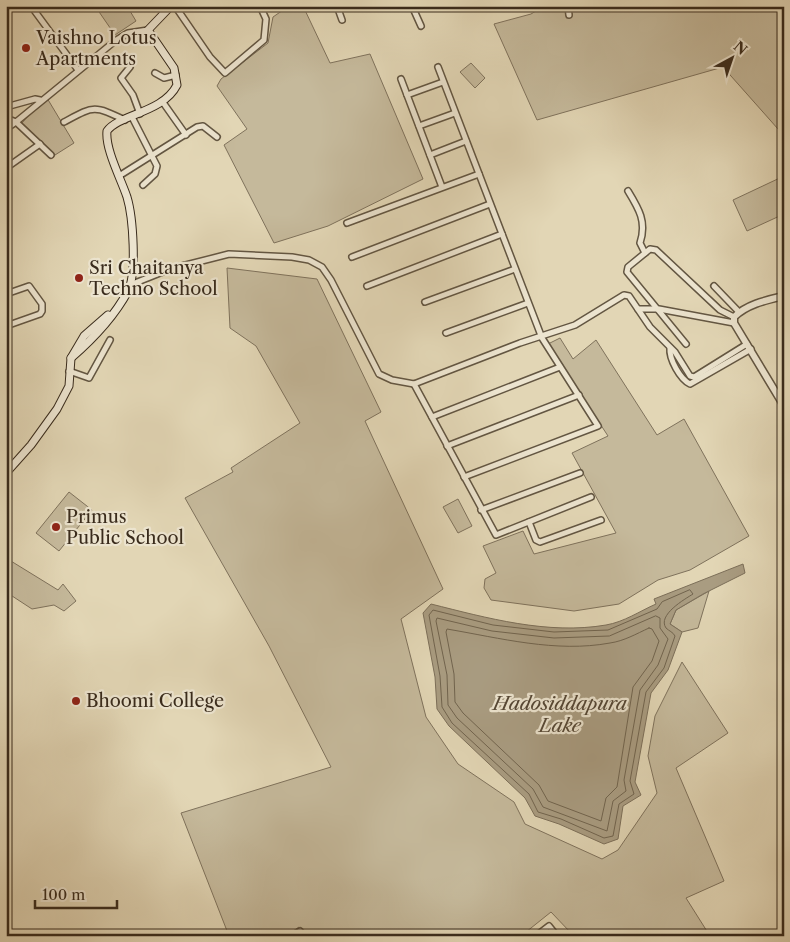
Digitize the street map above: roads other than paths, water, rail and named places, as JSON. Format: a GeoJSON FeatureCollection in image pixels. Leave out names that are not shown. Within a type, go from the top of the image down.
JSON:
{"type":"FeatureCollection","features":[{"type":"Feature","properties":{"kind":"main road"},"geometry":{"type":"LineString","coordinates":[[6,472],[31,445],[57,409],[69,386],[71,358],[102,328],[129,286],[133,259],[132,226],[127,198],[106,131],[111,126],[140,114],[162,101],[175,89],[177,85],[176,74],[148,30],[171,6]]}},
{"type":"Feature","properties":{"kind":"street"},"geometry":{"type":"LineString","coordinates":[[31,6],[78,70]]}},
{"type":"Feature","properties":{"kind":"street"},"geometry":{"type":"LineString","coordinates":[[175,6],[210,57],[225,73],[261,45],[264,40],[266,19],[260,6]]}},
{"type":"Feature","properties":{"kind":"street"},"geometry":{"type":"LineString","coordinates":[[337,6],[342,20]]}},
{"type":"Feature","properties":{"kind":"street"},"geometry":{"type":"LineString","coordinates":[[412,6],[421,26]]}},
{"type":"Feature","properties":{"kind":"street"},"geometry":{"type":"LineString","coordinates":[[568,6],[569,15]]}},
{"type":"Feature","properties":{"kind":"street"},"geometry":{"type":"LineString","coordinates":[[6,129],[78,70],[128,33],[148,30]]}},
{"type":"Feature","properties":{"kind":"street"},"geometry":{"type":"LineString","coordinates":[[130,66],[122,78],[133,95],[140,114]]}},
{"type":"Feature","properties":{"kind":"street"},"geometry":{"type":"LineString","coordinates":[[438,67],[542,338],[598,427],[464,477]]}},
{"type":"Feature","properties":{"kind":"street"},"geometry":{"type":"LineString","coordinates":[[155,73],[164,78],[176,74]]}},
{"type":"Feature","properties":{"kind":"street"},"geometry":{"type":"LineString","coordinates":[[401,79],[442,187]]}},
{"type":"Feature","properties":{"kind":"street"},"geometry":{"type":"LineString","coordinates":[[407,96],[443,82]]}},
{"type":"Feature","properties":{"kind":"street"},"geometry":{"type":"LineString","coordinates":[[6,107],[35,99],[40,100]]}},
{"type":"Feature","properties":{"kind":"street"},"geometry":{"type":"LineString","coordinates":[[162,101],[186,135]]}},
{"type":"Feature","properties":{"kind":"street"},"geometry":{"type":"LineString","coordinates":[[64,122],[90,108],[105,110],[124,120]]}},
{"type":"Feature","properties":{"kind":"street"},"geometry":{"type":"LineString","coordinates":[[419,126],[455,112]]}},
{"type":"Feature","properties":{"kind":"street"},"geometry":{"type":"LineString","coordinates":[[132,117],[153,156],[156,172],[143,185]]}},
{"type":"Feature","properties":{"kind":"street"},"geometry":{"type":"LineString","coordinates":[[6,118],[16,122],[51,155]]}},
{"type":"Feature","properties":{"kind":"street"},"geometry":{"type":"LineString","coordinates":[[119,176],[203,126],[217,137]]}},
{"type":"Feature","properties":{"kind":"street"},"geometry":{"type":"LineString","coordinates":[[430,155],[466,141]]}},
{"type":"Feature","properties":{"kind":"street"},"geometry":{"type":"LineString","coordinates":[[6,168],[40,144]]}},
{"type":"Feature","properties":{"kind":"street"},"geometry":{"type":"LineString","coordinates":[[347,223],[479,174]]}},
{"type":"Feature","properties":{"kind":"street"},"geometry":{"type":"LineString","coordinates":[[628,191],[643,220],[644,231],[640,243],[645,252]]}},
{"type":"Feature","properties":{"kind":"street"},"geometry":{"type":"LineString","coordinates":[[352,257],[490,204]]}},
{"type":"Feature","properties":{"kind":"street"},"geometry":{"type":"LineString","coordinates":[[366,286],[502,234]]}},
{"type":"Feature","properties":{"kind":"street"},"geometry":{"type":"LineString","coordinates":[[686,344],[627,272],[628,267],[652,248],[720,310],[736,317]]}},
{"type":"Feature","properties":{"kind":"street"},"geometry":{"type":"LineString","coordinates":[[129,286],[170,269],[229,254],[292,257],[309,260],[322,267],[331,280],[379,374],[392,380],[414,384],[520,343],[542,338],[576,325],[624,295],[629,296],[650,327],[670,348],[690,376],[694,377],[749,347]]}},
{"type":"Feature","properties":{"kind":"street"},"geometry":{"type":"LineString","coordinates":[[425,302],[515,268]]}},
{"type":"Feature","properties":{"kind":"street"},"geometry":{"type":"LineString","coordinates":[[6,294],[29,286],[42,304],[42,311],[40,314],[6,326]]}},
{"type":"Feature","properties":{"kind":"street"},"geometry":{"type":"LineString","coordinates":[[714,286],[736,317],[749,347],[784,406]]}},
{"type":"Feature","properties":{"kind":"street"},"geometry":{"type":"LineString","coordinates":[[638,309],[659,309],[736,317],[753,305],[784,296]]}},
{"type":"Feature","properties":{"kind":"street"},"geometry":{"type":"LineString","coordinates":[[446,334],[528,303]]}},
{"type":"Feature","properties":{"kind":"street"},"geometry":{"type":"LineString","coordinates":[[69,371],[89,378],[110,340]]}},
{"type":"Feature","properties":{"kind":"street"},"geometry":{"type":"LineString","coordinates":[[432,417],[560,366]]}},
{"type":"Feature","properties":{"kind":"street"},"geometry":{"type":"LineString","coordinates":[[414,384],[496,535],[591,498]]}},
{"type":"Feature","properties":{"kind":"street"},"geometry":{"type":"LineString","coordinates":[[447,446],[579,395]]}},
{"type":"Feature","properties":{"kind":"street"},"geometry":{"type":"LineString","coordinates":[[481,510],[580,473]]}},
{"type":"Feature","properties":{"kind":"street"},"geometry":{"type":"LineString","coordinates":[[529,522],[536,540],[540,542],[602,520]]}},
{"type":"Feature","properties":{"kind":"street"},"geometry":{"type":"LineString","coordinates":[[536,936],[549,926],[557,936]]}},
{"type":"Feature","properties":{"kind":"street"},"geometry":{"type":"LineString","coordinates":[[292,936],[300,932],[304,936]]}},
{"type":"Feature","properties":{"kind":"water","name":"Hadosiddapura Lake"},"geometry":{"type":"Polygon","coordinates":[[[743,564],[745,573],[676,610],[670,624],[682,632],[668,670],[651,693],[635,782],[641,795],[623,806],[618,839],[604,844],[559,824],[535,816],[525,798],[449,726],[437,709],[435,677],[423,613],[431,604],[518,624],[584,628],[613,624],[626,619],[656,604],[654,599],[743,564]]]}},
{"type":"Feature","properties":{"kind":"place","name":"Vaishno Lotus Apartments"},"geometry":{"type":"Point","coordinates":[26,48]}},
{"type":"Feature","properties":{"kind":"place","name":"Sri Chaitanya Techno School"},"geometry":{"type":"Point","coordinates":[79,278]}},
{"type":"Feature","properties":{"kind":"place","name":"Primus Public School"},"geometry":{"type":"Point","coordinates":[56,527]}},
{"type":"Feature","properties":{"kind":"place","name":"Bhoomi College"},"geometry":{"type":"Point","coordinates":[76,701]}}]}
